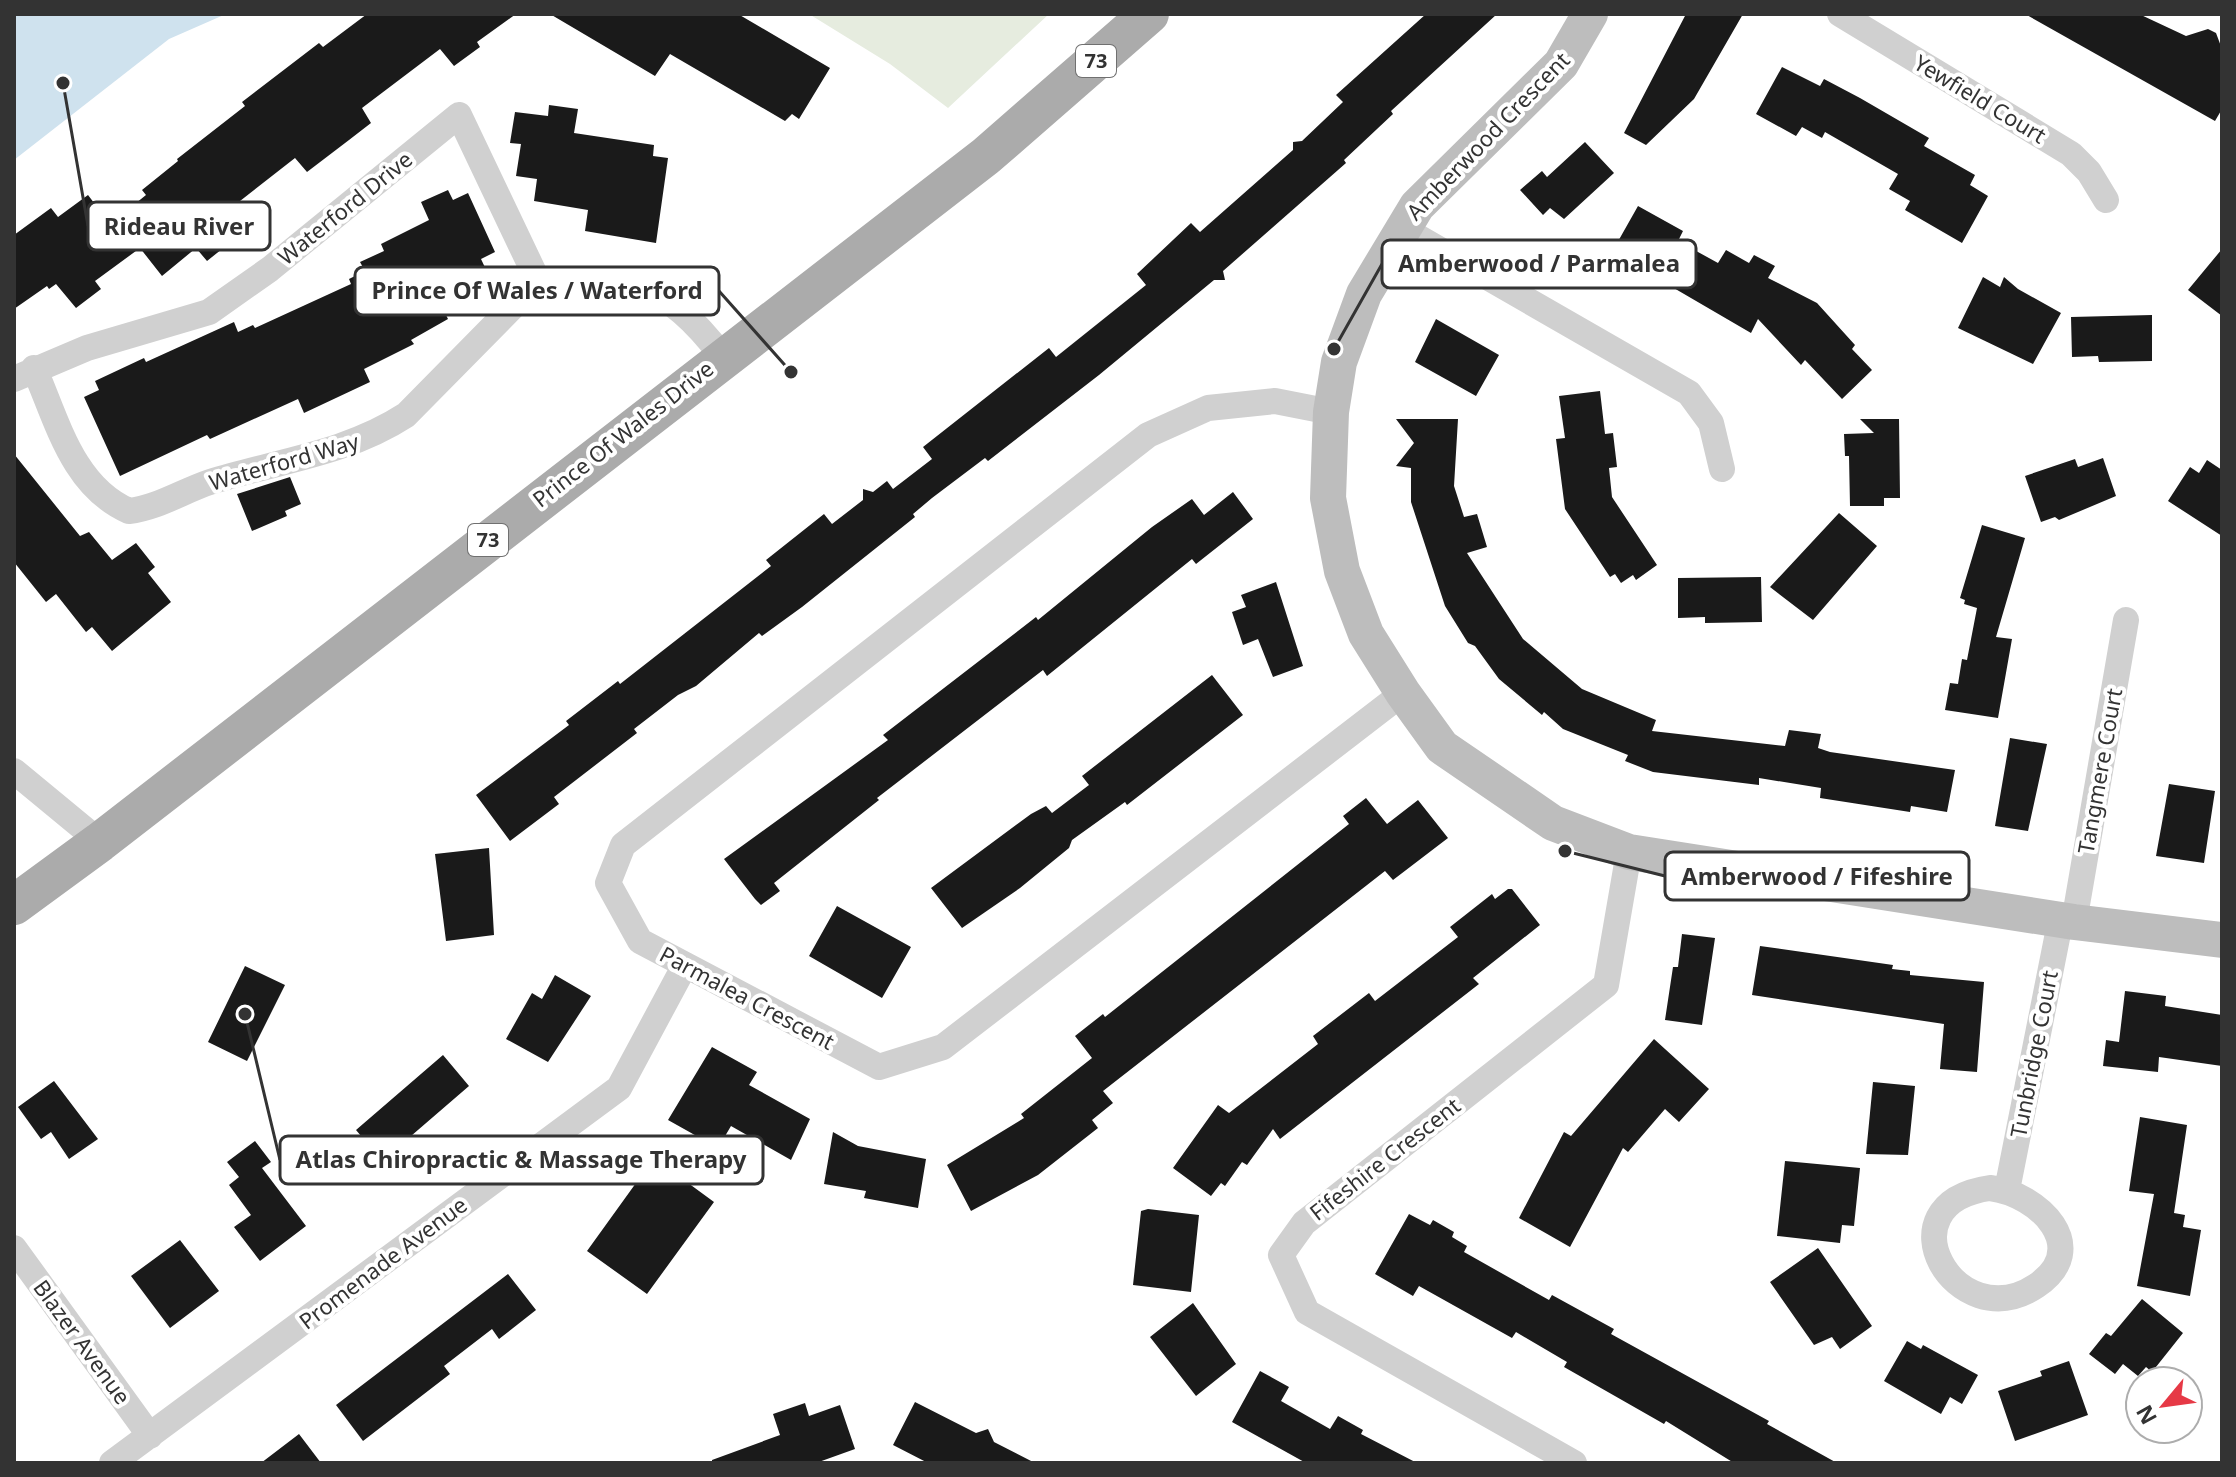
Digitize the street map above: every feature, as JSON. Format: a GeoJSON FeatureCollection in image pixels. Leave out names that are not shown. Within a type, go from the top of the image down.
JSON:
{"type":"FeatureCollection","features":[{"type":"Feature","properties":{"kind":"main road","name":"Prince Of Wales Drive"},"geometry":{"type":"LineString","coordinates":[[14,905],[100,842],[986,156],[1149,14]]}},
{"type":"Feature","properties":{"kind":"street","name":"Amberwood Crescent"},"geometry":{"type":"LineString","coordinates":[[1590,14],[1561,64],[1417,206],[1364,294],[1339,362],[1331,412],[1328,498],[1342,571],[1366,634],[1403,693],[1442,747],[1453,755],[1553,823],[1629,852],[2068,920],[2222,940]]}},
{"type":"Feature","properties":{"kind":"street","name":"Yewfield Court"},"geometry":{"type":"LineString","coordinates":[[1840,14],[2071,154],[2089,172],[2106,200]]}},
{"type":"Feature","properties":{"kind":"street","name":"Waterford Drive"},"geometry":{"type":"LineString","coordinates":[[24,373],[209,312],[270,269],[459,115],[538,281]]}},
{"type":"Feature","properties":{"kind":"street"},"geometry":{"type":"LineString","coordinates":[[1402,228],[1689,393],[1711,423],[1722,469]]}},
{"type":"Feature","properties":{"kind":"street"},"geometry":{"type":"LineString","coordinates":[[538,281],[593,280],[632,285],[660,294],[694,320],[723,357]]}},
{"type":"Feature","properties":{"kind":"street","name":"Waterford Way"},"geometry":{"type":"LineString","coordinates":[[24,373],[88,483],[119,506],[129,511],[140,510],[209,483],[354,445],[381,431],[406,415],[538,281]]}},
{"type":"Feature","properties":{"kind":"street","name":"Parmalea Crescent"},"geometry":{"type":"LineString","coordinates":[[1331,412],[1275,401],[1208,408],[1148,435],[623,845],[608,883],[640,941],[879,1067],[943,1047],[1403,693]]}},
{"type":"Feature","properties":{"kind":"street","name":"Tangmere Court"},"geometry":{"type":"LineString","coordinates":[[2068,920],[2126,620]]}},
{"type":"Feature","properties":{"kind":"street"},"geometry":{"type":"LineString","coordinates":[[14,771],[100,842]]}},
{"type":"Feature","properties":{"kind":"street","name":"Fifeshire Crescent"},"geometry":{"type":"LineString","coordinates":[[1574,1463],[1307,1312],[1281,1255],[1304,1223],[1606,985],[1629,852]]}},
{"type":"Feature","properties":{"kind":"street","name":"Tunbridge Court"},"geometry":{"type":"LineString","coordinates":[[2007,1190],[2068,920]]}},
{"type":"Feature","properties":{"kind":"street","name":"Promenade Avenue"},"geometry":{"type":"LineString","coordinates":[[112,1463],[619,1088],[685,965]]}},
{"type":"Feature","properties":{"kind":"street"},"geometry":{"type":"LineString","coordinates":[[1990,1188],[2007,1190],[2036,1204],[2051,1220],[2059,1237],[2055,1265],[2047,1277],[2021,1294],[2005,1298],[1970,1292],[1941,1269],[1933,1242],[1937,1224],[1945,1208],[1958,1197],[1990,1188]]}},
{"type":"Feature","properties":{"kind":"street","name":"Blazer Avenue"},"geometry":{"type":"LineString","coordinates":[[14,1248],[150,1436]]}},
{"type":"Feature","properties":{"kind":"shaded area"},"geometry":{"type":"Polygon","coordinates":[[[809,14],[1049,14],[948,108],[890,64],[809,14]]]}},
{"type":"Feature","properties":{"kind":"water"},"geometry":{"type":"Polygon","coordinates":[[[14,14],[226,14],[169,39],[14,160],[14,14]]]}},
{"type":"Feature","properties":{"kind":"building"},"geometry":{"type":"Polygon","coordinates":[[[367,14],[516,14],[477,42],[480,47],[454,66],[440,49],[362,108],[371,123],[349,140],[307,172],[295,158],[217,219],[232,241],[207,261],[196,248],[162,276],[140,248],[95,281],[101,289],[76,308],[56,284],[49,289],[47,286],[14,309],[14,235],[51,208],[58,217],[88,195],[110,224],[146,195],[142,190],[177,159],[245,106],[242,102],[319,43],[323,47],[367,14]]]}},
{"type":"Feature","properties":{"kind":"building"},"geometry":{"type":"Polygon","coordinates":[[[550,14],[738,14],[830,68],[799,119],[792,114],[785,121],[670,54],[655,76],[550,14]]]}},
{"type":"Feature","properties":{"kind":"building"},"geometry":{"type":"Polygon","coordinates":[[[1426,14],[1497,14],[1391,111],[1393,114],[1344,160],[1346,163],[1223,271],[1225,280],[1214,280],[988,461],[985,458],[932,498],[913,514],[915,517],[802,607],[762,636],[759,633],[696,686],[678,695],[634,729],[637,733],[554,797],[559,804],[510,841],[476,795],[569,725],[566,721],[618,681],[620,684],[771,566],[766,560],[824,514],[832,524],[863,500],[863,489],[873,492],[887,481],[893,489],[932,459],[923,447],[1049,348],[1056,357],[1146,285],[1137,274],[1191,223],[1200,232],[1293,150],[1293,142],[1302,141],[1343,102],[1336,95],[1426,14]]]}},
{"type":"Feature","properties":{"kind":"building"},"geometry":{"type":"Polygon","coordinates":[[[1686,14],[1743,14],[1694,99],[1646,145],[1624,133],[1686,14]]]}},
{"type":"Feature","properties":{"kind":"building"},"geometry":{"type":"Polygon","coordinates":[[[2025,14],[2139,14],[2186,36],[2208,29],[2216,33],[2222,49],[2222,109],[2215,121],[2025,14]]]}},
{"type":"Feature","properties":{"kind":"building"},"geometry":{"type":"Polygon","coordinates":[[[1782,67],[1820,86],[1824,79],[1860,98],[1929,138],[1924,146],[1975,175],[1970,185],[1988,196],[1962,243],[1905,210],[1910,201],[1889,189],[1898,174],[1825,132],[1822,138],[1802,127],[1796,136],[1756,114],[1782,67]]]}},
{"type":"Feature","properties":{"kind":"building"},"geometry":{"type":"Polygon","coordinates":[[[549,105],[578,109],[574,133],[654,145],[653,156],[668,158],[656,243],[585,231],[588,210],[534,201],[537,179],[516,176],[521,144],[510,143],[515,112],[548,116],[549,105]]]}},
{"type":"Feature","properties":{"kind":"building"},"geometry":{"type":"Polygon","coordinates":[[[1585,142],[1614,173],[1564,219],[1550,208],[1543,215],[1520,190],[1542,171],[1547,177],[1585,142]]]}},
{"type":"Feature","properties":{"kind":"building"},"geometry":{"type":"Polygon","coordinates":[[[448,190],[453,200],[468,193],[495,252],[481,259],[490,278],[439,301],[448,319],[411,340],[414,344],[364,369],[370,382],[304,413],[298,399],[210,439],[207,435],[120,476],[84,397],[99,390],[95,381],[144,358],[146,362],[234,322],[238,332],[253,325],[255,328],[351,284],[349,279],[365,271],[360,262],[384,251],[381,244],[429,220],[421,202],[448,190]]]}},
{"type":"Feature","properties":{"kind":"building"},"geometry":{"type":"Polygon","coordinates":[[[1638,206],[1683,231],[1678,241],[1718,263],[1726,250],[1749,263],[1754,255],[1775,266],[1768,278],[1817,303],[1855,345],[1852,349],[1872,370],[1842,399],[1805,360],[1801,365],[1758,319],[1751,333],[1612,252],[1638,206]]]}},
{"type":"Feature","properties":{"kind":"building"},"geometry":{"type":"Polygon","coordinates":[[[2222,249],[2222,316],[2188,290],[2222,249]]]}},
{"type":"Feature","properties":{"kind":"building"},"geometry":{"type":"Polygon","coordinates":[[[1983,277],[2000,287],[2004,277],[2018,289],[2061,313],[2033,364],[1958,328],[1983,277]]]}},
{"type":"Feature","properties":{"kind":"building"},"geometry":{"type":"Polygon","coordinates":[[[2152,315],[2152,361],[2099,362],[2098,356],[2072,357],[2071,317],[2152,315]]]}},
{"type":"Feature","properties":{"kind":"building"},"geometry":{"type":"Polygon","coordinates":[[[1436,319],[1499,355],[1476,396],[1415,362],[1436,319]]]}},
{"type":"Feature","properties":{"kind":"building"},"geometry":{"type":"Polygon","coordinates":[[[1600,391],[1605,434],[1613,433],[1617,467],[1609,468],[1612,497],[1657,565],[1636,580],[1633,575],[1621,583],[1615,574],[1610,577],[1565,509],[1556,439],[1565,438],[1559,396],[1600,391]]]}},
{"type":"Feature","properties":{"kind":"building"},"geometry":{"type":"Polygon","coordinates":[[[1396,419],[1458,419],[1454,486],[1464,517],[1477,514],[1487,547],[1467,553],[1523,639],[1582,689],[1656,720],[1652,731],[1785,746],[1789,730],[1821,734],[1818,748],[1830,752],[1955,770],[1947,812],[1911,806],[1910,812],[1820,798],[1821,788],[1759,778],[1759,785],[1653,772],[1625,761],[1628,755],[1563,729],[1544,712],[1542,715],[1499,679],[1475,646],[1468,643],[1445,606],[1411,502],[1411,468],[1396,466],[1414,443],[1396,419]]]}},
{"type":"Feature","properties":{"kind":"building"},"geometry":{"type":"Polygon","coordinates":[[[1860,419],[1899,419],[1900,498],[1884,498],[1884,506],[1850,506],[1849,456],[1845,456],[1844,434],[1874,433],[1860,419]]]}},
{"type":"Feature","properties":{"kind":"building"},"geometry":{"type":"Polygon","coordinates":[[[14,454],[80,536],[89,532],[112,560],[136,543],[155,567],[148,573],[171,602],[112,651],[92,627],[86,632],[56,594],[46,602],[14,562],[14,454]]]}},
{"type":"Feature","properties":{"kind":"building"},"geometry":{"type":"Polygon","coordinates":[[[2103,458],[2116,496],[2059,520],[2055,517],[2041,522],[2025,476],[2075,459],[2078,467],[2103,458]]]}},
{"type":"Feature","properties":{"kind":"building"},"geometry":{"type":"Polygon","coordinates":[[[2207,460],[2222,470],[2222,536],[2168,501],[2190,467],[2199,473],[2207,460]]]}},
{"type":"Feature","properties":{"kind":"building"},"geometry":{"type":"Polygon","coordinates":[[[290,477],[301,504],[285,511],[287,516],[252,531],[237,494],[290,477]]]}},
{"type":"Feature","properties":{"kind":"building"},"geometry":{"type":"Polygon","coordinates":[[[1233,492],[1253,519],[1196,564],[1192,559],[1047,676],[1043,670],[877,798],[879,800],[774,883],[780,891],[761,905],[755,899],[724,859],[888,740],[883,735],[1036,617],[1038,620],[1152,527],[1192,499],[1204,515],[1233,492]]]}},
{"type":"Feature","properties":{"kind":"building"},"geometry":{"type":"Polygon","coordinates":[[[1839,513],[1877,546],[1813,620],[1770,587],[1839,513]]]}},
{"type":"Feature","properties":{"kind":"building"},"geometry":{"type":"Polygon","coordinates":[[[1982,525],[2025,538],[1996,637],[2012,639],[1998,718],[1945,710],[1950,683],[1958,684],[1962,659],[1967,660],[1977,608],[1964,604],[1965,600],[1960,598],[1982,525]]]}},
{"type":"Feature","properties":{"kind":"building"},"geometry":{"type":"Polygon","coordinates":[[[1761,577],[1762,622],[1705,623],[1705,617],[1678,618],[1678,578],[1761,577]]]}},
{"type":"Feature","properties":{"kind":"building"},"geometry":{"type":"Polygon","coordinates":[[[1276,582],[1303,666],[1273,677],[1258,639],[1243,645],[1232,612],[1246,607],[1241,595],[1276,582]]]}},
{"type":"Feature","properties":{"kind":"building"},"geometry":{"type":"Polygon","coordinates":[[[1212,675],[1243,715],[1127,805],[1125,802],[1072,840],[1069,848],[1020,888],[962,928],[931,888],[1031,814],[1046,806],[1052,813],[1089,785],[1082,776],[1212,675]]]}},
{"type":"Feature","properties":{"kind":"building"},"geometry":{"type":"Polygon","coordinates":[[[2010,738],[2047,744],[2028,831],[1995,826],[2010,738]]]}},
{"type":"Feature","properties":{"kind":"building"},"geometry":{"type":"Polygon","coordinates":[[[2169,784],[2215,791],[2204,863],[2156,856],[2169,784]]]}},
{"type":"Feature","properties":{"kind":"building"},"geometry":{"type":"Polygon","coordinates":[[[1366,798],[1387,824],[1418,800],[1448,838],[1393,880],[1385,871],[1103,1091],[1113,1103],[1092,1120],[1098,1128],[1038,1175],[971,1211],[947,1165],[1024,1118],[1021,1114],[1092,1058],[1075,1036],[1103,1014],[1105,1017],[1349,824],[1343,816],[1366,798]]]}},
{"type":"Feature","properties":{"kind":"building"},"geometry":{"type":"Polygon","coordinates":[[[489,848],[494,935],[446,941],[435,854],[489,848]]]}},
{"type":"Feature","properties":{"kind":"building"},"geometry":{"type":"Polygon","coordinates":[[[1512,889],[1540,925],[1473,978],[1479,984],[1280,1139],[1273,1129],[1247,1165],[1242,1162],[1225,1186],[1221,1183],[1211,1196],[1173,1168],[1218,1105],[1229,1113],[1318,1044],[1313,1036],[1369,993],[1375,1001],[1458,937],[1450,927],[1492,894],[1495,899],[1512,889]]]}},
{"type":"Feature","properties":{"kind":"building"},"geometry":{"type":"Polygon","coordinates":[[[837,906],[911,947],[882,998],[809,956],[837,906]]]}},
{"type":"Feature","properties":{"kind":"building"},"geometry":{"type":"Polygon","coordinates":[[[1682,934],[1715,938],[1702,1025],[1665,1020],[1673,967],[1678,967],[1682,934]]]}},
{"type":"Feature","properties":{"kind":"building"},"geometry":{"type":"Polygon","coordinates":[[[1760,946],[1893,965],[1892,969],[1910,971],[1910,975],[1984,982],[1977,1072],[1940,1069],[1944,1024],[1752,995],[1760,946]]]}},
{"type":"Feature","properties":{"kind":"building"},"geometry":{"type":"Polygon","coordinates":[[[245,966],[285,985],[247,1061],[208,1042],[245,966]]]}},
{"type":"Feature","properties":{"kind":"building"},"geometry":{"type":"Polygon","coordinates":[[[555,975],[591,996],[548,1062],[506,1039],[532,993],[542,999],[555,975]]]}},
{"type":"Feature","properties":{"kind":"building"},"geometry":{"type":"Polygon","coordinates":[[[2125,991],[2166,996],[2165,1006],[2222,1015],[2222,1066],[2159,1057],[2158,1072],[2103,1066],[2106,1040],[2119,1042],[2125,991]]]}},
{"type":"Feature","properties":{"kind":"building"},"geometry":{"type":"Polygon","coordinates":[[[1654,1039],[1709,1089],[1679,1122],[1665,1109],[1628,1152],[1623,1148],[1570,1247],[1519,1218],[1564,1132],[1571,1136],[1654,1039]]]}},
{"type":"Feature","properties":{"kind":"building"},"geometry":{"type":"Polygon","coordinates":[[[712,1047],[757,1072],[749,1085],[810,1119],[791,1160],[731,1126],[718,1148],[668,1120],[712,1047]]]}},
{"type":"Feature","properties":{"kind":"building"},"geometry":{"type":"Polygon","coordinates":[[[443,1055],[469,1086],[382,1161],[356,1130],[443,1055]]]}},
{"type":"Feature","properties":{"kind":"building"},"geometry":{"type":"Polygon","coordinates":[[[54,1081],[98,1139],[69,1159],[51,1132],[41,1139],[18,1107],[54,1081]]]}},
{"type":"Feature","properties":{"kind":"building"},"geometry":{"type":"Polygon","coordinates":[[[1873,1082],[1915,1086],[1908,1155],[1866,1154],[1873,1082]]]}},
{"type":"Feature","properties":{"kind":"building"},"geometry":{"type":"Polygon","coordinates":[[[2140,1117],[2187,1125],[2174,1213],[2185,1215],[2183,1227],[2201,1230],[2190,1296],[2137,1286],[2154,1194],[2129,1191],[2140,1117]]]}},
{"type":"Feature","properties":{"kind":"building"},"geometry":{"type":"Polygon","coordinates":[[[833,1132],[858,1146],[926,1159],[918,1208],[864,1198],[866,1191],[824,1184],[833,1132]]]}},
{"type":"Feature","properties":{"kind":"building"},"geometry":{"type":"Polygon","coordinates":[[[255,1141],[271,1162],[262,1168],[306,1226],[260,1261],[234,1227],[251,1215],[229,1185],[239,1177],[227,1162],[255,1141]]]}},
{"type":"Feature","properties":{"kind":"building"},"geometry":{"type":"Polygon","coordinates":[[[654,1158],[714,1202],[647,1294],[587,1251],[654,1158]]]}},
{"type":"Feature","properties":{"kind":"building"},"geometry":{"type":"Polygon","coordinates":[[[1785,1161],[1860,1168],[1854,1226],[1842,1225],[1840,1243],[1777,1236],[1785,1161]]]}},
{"type":"Feature","properties":{"kind":"building"},"geometry":{"type":"Polygon","coordinates":[[[1148,1209],[1199,1215],[1191,1292],[1133,1285],[1141,1211],[1148,1209]]]}},
{"type":"Feature","properties":{"kind":"building"},"geometry":{"type":"Polygon","coordinates":[[[1409,1214],[1430,1225],[1433,1220],[1454,1232],[1452,1237],[1467,1246],[1464,1252],[1549,1300],[1552,1295],[1614,1329],[1611,1334],[1769,1421],[1767,1424],[1837,1463],[1734,1463],[1666,1421],[1664,1424],[1564,1367],[1567,1362],[1516,1332],[1512,1338],[1419,1286],[1413,1296],[1375,1274],[1409,1214]]]}},
{"type":"Feature","properties":{"kind":"building"},"geometry":{"type":"Polygon","coordinates":[[[180,1240],[219,1291],[170,1328],[131,1276],[180,1240]]]}},
{"type":"Feature","properties":{"kind":"building"},"geometry":{"type":"Polygon","coordinates":[[[1818,1248],[1872,1326],[1840,1349],[1832,1337],[1814,1345],[1770,1282],[1818,1248]]]}},
{"type":"Feature","properties":{"kind":"building"},"geometry":{"type":"Polygon","coordinates":[[[508,1274],[536,1310],[499,1339],[492,1329],[444,1366],[450,1374],[363,1441],[336,1405],[508,1274]]]}},
{"type":"Feature","properties":{"kind":"building"},"geometry":{"type":"Polygon","coordinates":[[[2142,1299],[2183,1333],[2158,1365],[2123,1364],[2115,1374],[2089,1354],[2106,1333],[2111,1336],[2142,1299]]]}},
{"type":"Feature","properties":{"kind":"building"},"geometry":{"type":"Polygon","coordinates":[[[1193,1303],[1236,1364],[1196,1396],[1150,1337],[1193,1303]]]}},
{"type":"Feature","properties":{"kind":"building"},"geometry":{"type":"Polygon","coordinates":[[[1907,1341],[1921,1349],[1923,1345],[1978,1375],[1962,1404],[1950,1397],[1941,1414],[1884,1381],[1907,1341]]]}},
{"type":"Feature","properties":{"kind":"building"},"geometry":{"type":"Polygon","coordinates":[[[2069,1361],[2088,1415],[2015,1441],[1998,1391],[2042,1376],[2040,1371],[2069,1361]]]}},
{"type":"Feature","properties":{"kind":"building"},"geometry":{"type":"Polygon","coordinates":[[[1260,1371],[1289,1387],[1281,1401],[1330,1429],[1338,1416],[1363,1430],[1361,1434],[1417,1463],[1306,1463],[1232,1422],[1260,1371]]]}},
{"type":"Feature","properties":{"kind":"building"},"geometry":{"type":"Polygon","coordinates":[[[915,1402],[976,1433],[988,1429],[994,1442],[1035,1463],[928,1463],[893,1445],[915,1402]]]}},
{"type":"Feature","properties":{"kind":"building"},"geometry":{"type":"Polygon","coordinates":[[[805,1403],[809,1416],[840,1405],[855,1449],[816,1463],[712,1463],[712,1460],[780,1435],[773,1414],[805,1403]]]}},
{"type":"Feature","properties":{"kind":"building"},"geometry":{"type":"Polygon","coordinates":[[[299,1434],[321,1463],[261,1463],[299,1434]]]}},
{"type":"Feature","properties":{"kind":"place","name":"Rideau River"},"geometry":{"type":"Point","coordinates":[63,83]}},
{"type":"Feature","properties":{"kind":"place","name":"Amberwood / Parmalea"},"geometry":{"type":"Point","coordinates":[1334,349]}},
{"type":"Feature","properties":{"kind":"place","name":"Prince Of Wales / Waterford"},"geometry":{"type":"Point","coordinates":[791,372]}},
{"type":"Feature","properties":{"kind":"place","name":"Amberwood / Fifeshire"},"geometry":{"type":"Point","coordinates":[1565,851]}},
{"type":"Feature","properties":{"kind":"place","name":"Atlas Chiropractic & Massage Therapy"},"geometry":{"type":"Point","coordinates":[245,1014]}}]}
